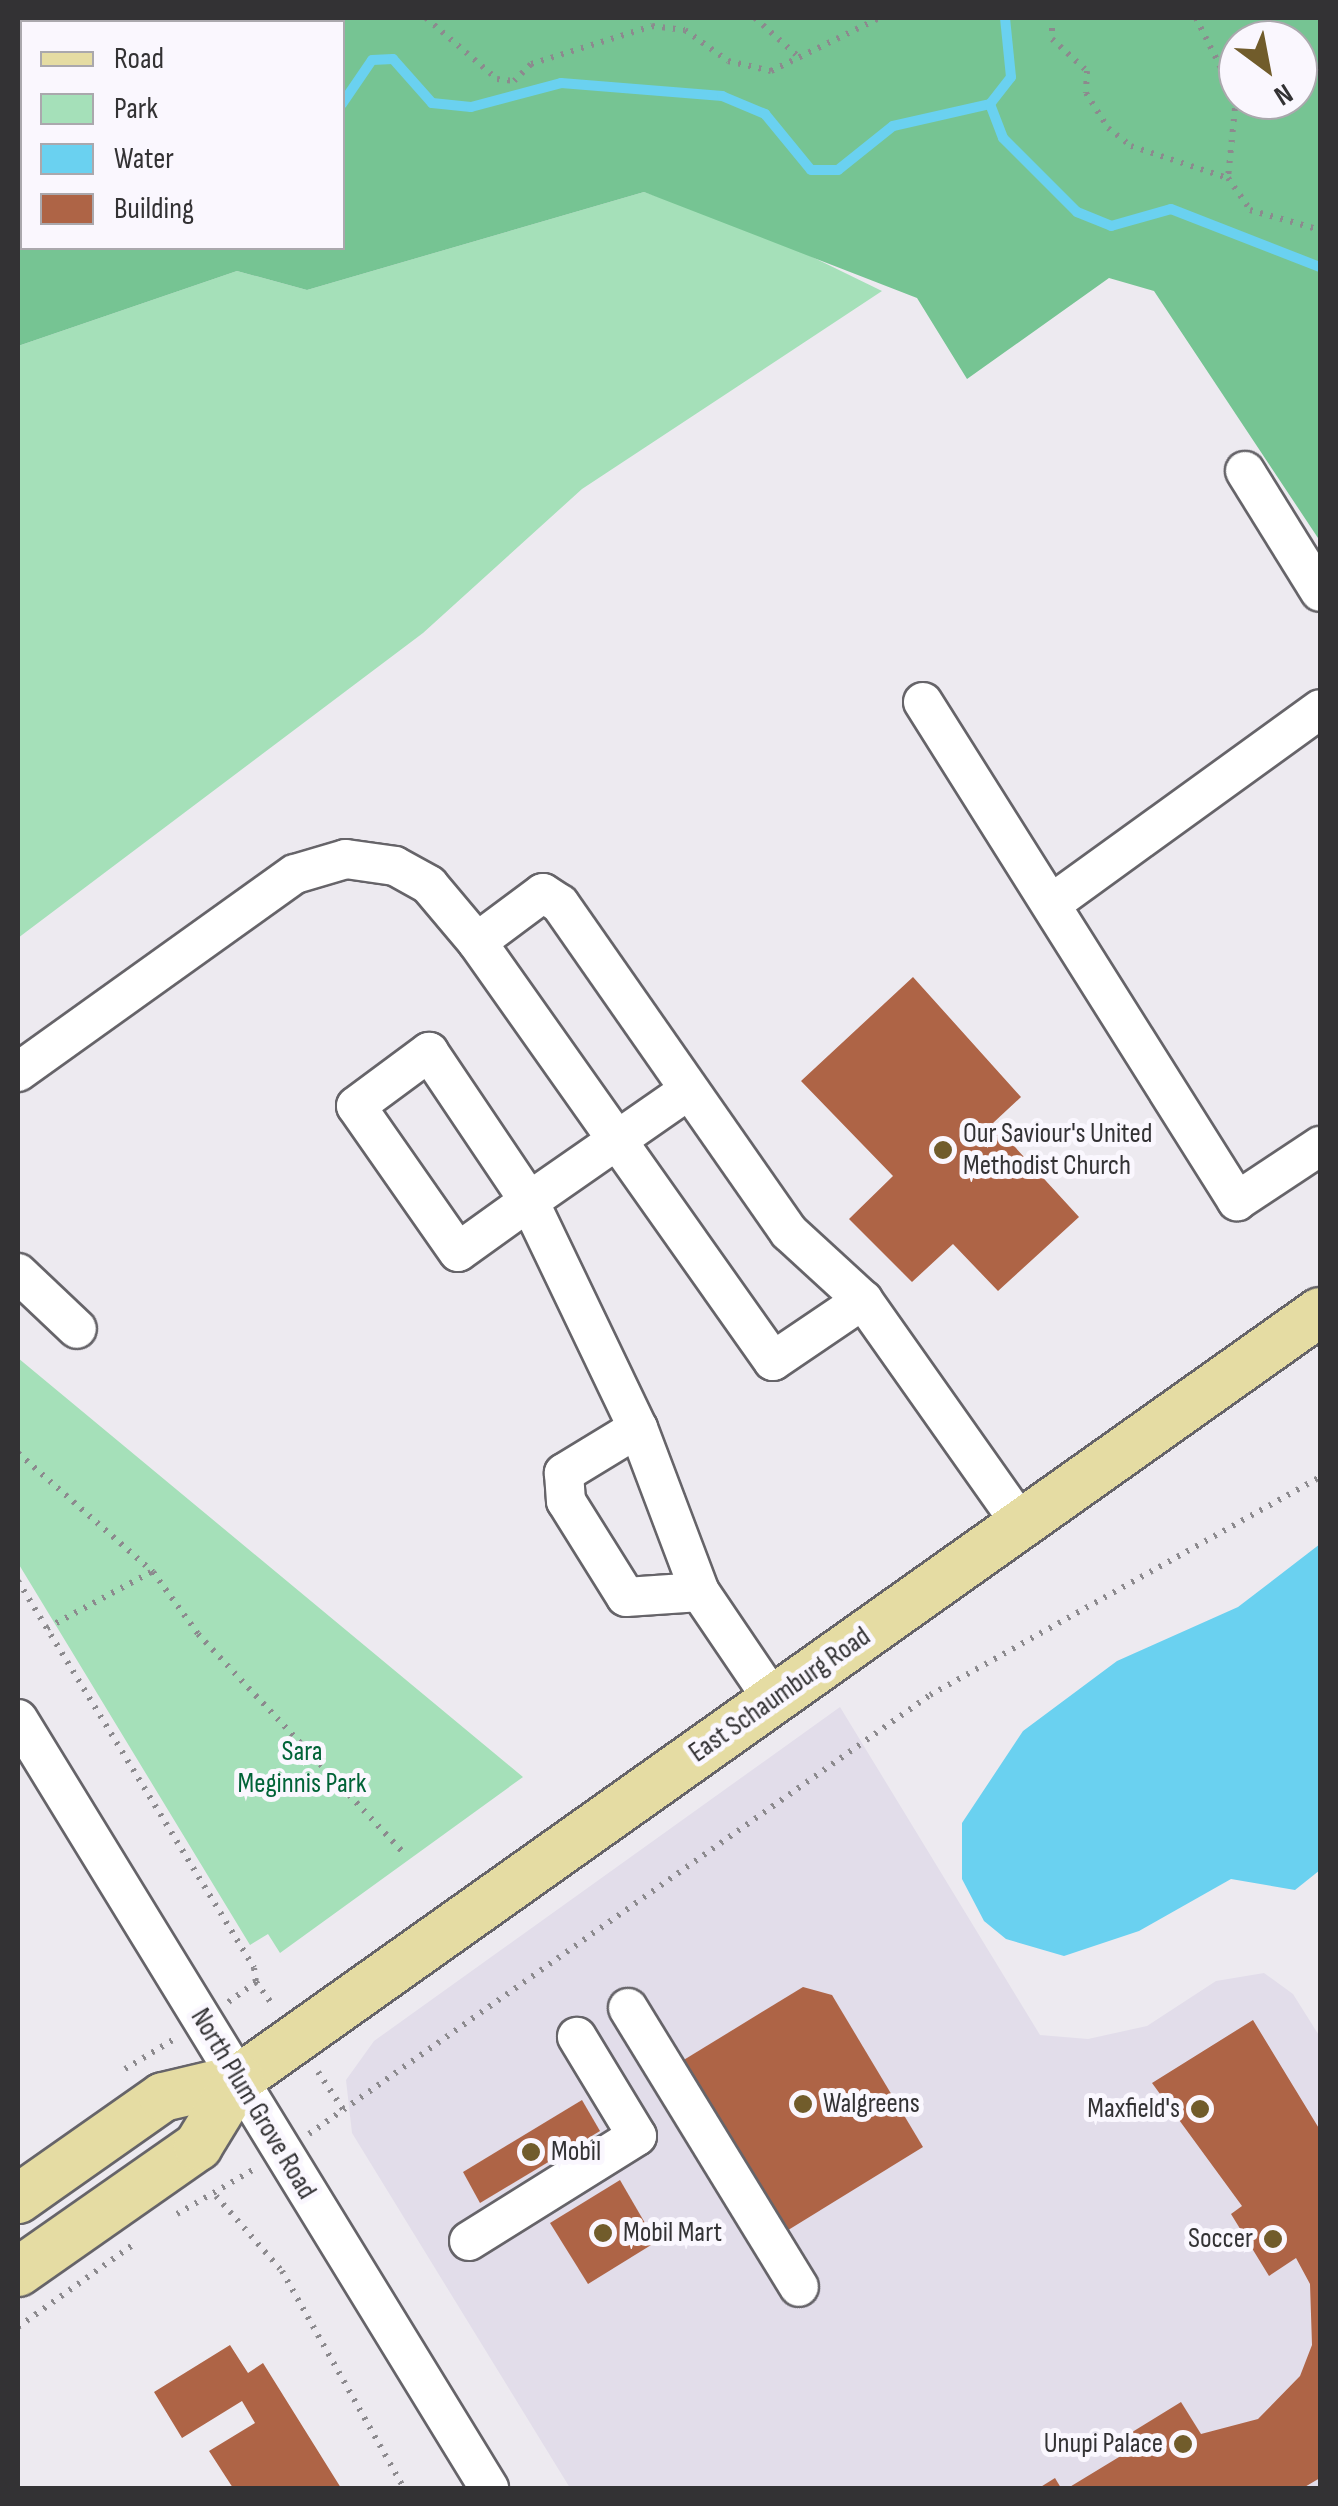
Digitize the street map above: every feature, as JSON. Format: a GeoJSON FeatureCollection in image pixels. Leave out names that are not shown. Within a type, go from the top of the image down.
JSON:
{"type":"FeatureCollection","features":[{"type":"Feature","properties":{"kind":"main road","name":"East Schaumburg Road"},"geometry":{"type":"LineString","coordinates":[[18,2199],[163,2097],[238,2079],[1320,1312]]}},
{"type":"Feature","properties":{"kind":"main road","name":"East Schaumburg Road"},"geometry":{"type":"LineString","coordinates":[[18,2272],[198,2146],[238,2079]]}},
{"type":"Feature","properties":{"kind":"street"},"geometry":{"type":"LineString","coordinates":[[1244,471],[1320,592]]}},
{"type":"Feature","properties":{"kind":"street"},"geometry":{"type":"LineString","coordinates":[[923,702],[1237,1201],[1320,1146]]}},
{"type":"Feature","properties":{"kind":"street"},"geometry":{"type":"LineString","coordinates":[[1050,904],[1320,709]]}},
{"type":"Feature","properties":{"kind":"street"},"geometry":{"type":"LineString","coordinates":[[18,1072],[295,874],[346,859],[395,866],[429,885],[477,942],[773,1362],[862,1300]]}},
{"type":"Feature","properties":{"kind":"street"},"geometry":{"type":"LineString","coordinates":[[477,942],[543,893],[560,904],[789,1232],[862,1300],[1021,1524]]}},
{"type":"Feature","properties":{"kind":"street"},"geometry":{"type":"LineString","coordinates":[[689,1090],[530,1201],[458,1252],[356,1106],[429,1052],[530,1201],[638,1428],[700,1592],[773,1700]]}},
{"type":"Feature","properties":{"kind":"street"},"geometry":{"type":"LineString","coordinates":[[18,1274],[77,1329]]}},
{"type":"Feature","properties":{"kind":"street"},"geometry":{"type":"LineString","coordinates":[[638,1428],[564,1473],[566,1500],[626,1597],[700,1592]]}},
{"type":"Feature","properties":{"kind":"street","name":"North Plum Grove Road"},"geometry":{"type":"LineString","coordinates":[[18,1719],[489,2488]]}},
{"type":"Feature","properties":{"kind":"street"},"geometry":{"type":"LineString","coordinates":[[628,2008],[799,2287]]}},
{"type":"Feature","properties":{"kind":"street"},"geometry":{"type":"LineString","coordinates":[[469,2242],[637,2136],[577,2037]]}},
{"type":"Feature","properties":{"kind":"path"},"geometry":{"type":"LineString","coordinates":[[426,18],[496,79],[514,81],[531,64],[652,26],[684,30],[753,69],[801,59],[879,18]]}},
{"type":"Feature","properties":{"kind":"path"},"geometry":{"type":"LineString","coordinates":[[755,18],[801,59]]}},
{"type":"Feature","properties":{"kind":"path"},"geometry":{"type":"LineString","coordinates":[[1052,18],[1052,40],[1087,71],[1086,93],[1108,128],[1132,146],[1228,178],[1250,210],[1320,230]]}},
{"type":"Feature","properties":{"kind":"path"},"geometry":{"type":"LineString","coordinates":[[1196,18],[1236,98],[1228,178]]}},
{"type":"Feature","properties":{"kind":"path"},"geometry":{"type":"LineString","coordinates":[[18,1453],[152,1572],[198,1634],[404,1853]]}},
{"type":"Feature","properties":{"kind":"path"},"geometry":{"type":"LineString","coordinates":[[345,2112],[930,1695],[1320,1477]]}},
{"type":"Feature","properties":{"kind":"path"},"geometry":{"type":"LineString","coordinates":[[46,1628],[152,1572]]}},
{"type":"Feature","properties":{"kind":"path"},"geometry":{"type":"LineString","coordinates":[[18,1581],[254,1968]]}},
{"type":"Feature","properties":{"kind":"path"},"geometry":{"type":"LineString","coordinates":[[164,2223],[216,2196],[250,2232],[282,2271],[404,2488]]}},
{"type":"Feature","properties":{"kind":"path"},"geometry":{"type":"LineString","coordinates":[[18,2327],[148,2235]]}},
{"type":"Feature","properties":{"kind":"shaded area"},"geometry":{"type":"Polygon","coordinates":[[[840,1707],[1040,2035],[1088,2039],[1147,2026],[1216,1981],[1264,1973],[1293,1994],[1320,2037],[1320,2488],[570,2488],[352,2133],[346,2080],[374,2041],[840,1707]]]}},
{"type":"Feature","properties":{"kind":"green space"},"geometry":{"type":"Polygon","coordinates":[[[18,18],[90,20],[20,20],[20,250],[345,250],[345,20],[270,20],[273,18],[1320,18],[1320,541],[1154,291],[1109,278],[967,379],[917,298],[644,192],[307,290],[237,271],[18,346],[18,18]]]}},
{"type":"Feature","properties":{"kind":"green space"},"geometry":{"type":"Polygon","coordinates":[[[158,18],[274,18],[270,20],[158,18]]]}},
{"type":"Feature","properties":{"kind":"green space"},"geometry":{"type":"Polygon","coordinates":[[[644,192],[759,231],[882,291],[582,489],[423,633],[18,938],[18,346],[237,271],[307,290],[644,192]]]}},
{"type":"Feature","properties":{"kind":"green space","name":"Sara Meginnis Park"},"geometry":{"type":"Polygon","coordinates":[[[18,1358],[523,1777],[280,1953],[268,1934],[250,1945],[18,1563],[18,1358]]]}},
{"type":"Feature","properties":{"kind":"water"},"geometry":{"type":"Polygon","coordinates":[[[1320,1544],[1320,1870],[1295,1890],[1231,1879],[1139,1931],[1064,1956],[1006,1939],[984,1921],[962,1879],[962,1823],[1023,1731],[1117,1661],[1238,1607],[1320,1544]]]}},
{"type":"Feature","properties":{"kind":"building","name":"Our Saviour's United Methodist Church"},"geometry":{"type":"Polygon","coordinates":[[[913,977],[1021,1097],[993,1123],[1079,1217],[998,1291],[953,1244],[912,1282],[849,1219],[893,1176],[801,1081],[913,977]]]}},
{"type":"Feature","properties":{"kind":"building","name":"Walgreens"},"geometry":{"type":"Polygon","coordinates":[[[803,1987],[832,1995],[923,2147],[785,2232],[682,2061],[803,1987]]]}},
{"type":"Feature","properties":{"kind":"building"},"geometry":{"type":"Polygon","coordinates":[[[1253,2020],[1320,2130],[1320,2478],[1303,2488],[1068,2488],[1124,2454],[1116,2442],[1181,2402],[1201,2434],[1258,2419],[1300,2376],[1312,2345],[1310,2284],[1296,2258],[1269,2276],[1231,2214],[1242,2206],[1152,2083],[1253,2020]]]}},
{"type":"Feature","properties":{"kind":"building","name":"Mobil"},"geometry":{"type":"Polygon","coordinates":[[[582,2100],[600,2131],[480,2203],[463,2172],[582,2100]]]}},
{"type":"Feature","properties":{"kind":"building","name":"Mobil Mart"},"geometry":{"type":"Polygon","coordinates":[[[620,2180],[656,2242],[588,2284],[550,2223],[620,2180]]]}},
{"type":"Feature","properties":{"kind":"building"},"geometry":{"type":"Polygon","coordinates":[[[230,2345],[248,2373],[263,2363],[341,2488],[233,2488],[209,2451],[255,2423],[242,2401],[182,2438],[154,2392],[230,2345]]]}},
{"type":"Feature","properties":{"kind":"building"},"geometry":{"type":"Polygon","coordinates":[[[1055,2478],[1061,2488],[1039,2488],[1055,2478]]]}},
{"type":"Feature","properties":{"kind":"waterway"},"geometry":{"type":"LineString","coordinates":[[345,100],[372,60],[393,59],[432,103],[471,107],[561,83],[722,96],[765,114],[811,170],[838,170],[893,126],[990,104],[1011,77],[1005,18]]}},
{"type":"Feature","properties":{"kind":"waterway"},"geometry":{"type":"LineString","coordinates":[[990,104],[1003,138],[1077,212],[1111,226],[1171,209],[1320,267]]}},
{"type":"Feature","properties":{"kind":"place","name":"Our Saviour's United Methodist Church"},"geometry":{"type":"Point","coordinates":[943,1150]}},
{"type":"Feature","properties":{"kind":"place","name":"Walgreens"},"geometry":{"type":"Point","coordinates":[803,2104]}},
{"type":"Feature","properties":{"kind":"place","name":"Maxfield's"},"geometry":{"type":"Point","coordinates":[1200,2109]}},
{"type":"Feature","properties":{"kind":"place","name":"Mobil"},"geometry":{"type":"Point","coordinates":[531,2152]}},
{"type":"Feature","properties":{"kind":"place","name":"Mobil Mart"},"geometry":{"type":"Point","coordinates":[603,2233]}},
{"type":"Feature","properties":{"kind":"place","name":"Soccer"},"geometry":{"type":"Point","coordinates":[1273,2239]}},
{"type":"Feature","properties":{"kind":"place","name":"Unupi Palace"},"geometry":{"type":"Point","coordinates":[1183,2444]}}]}
